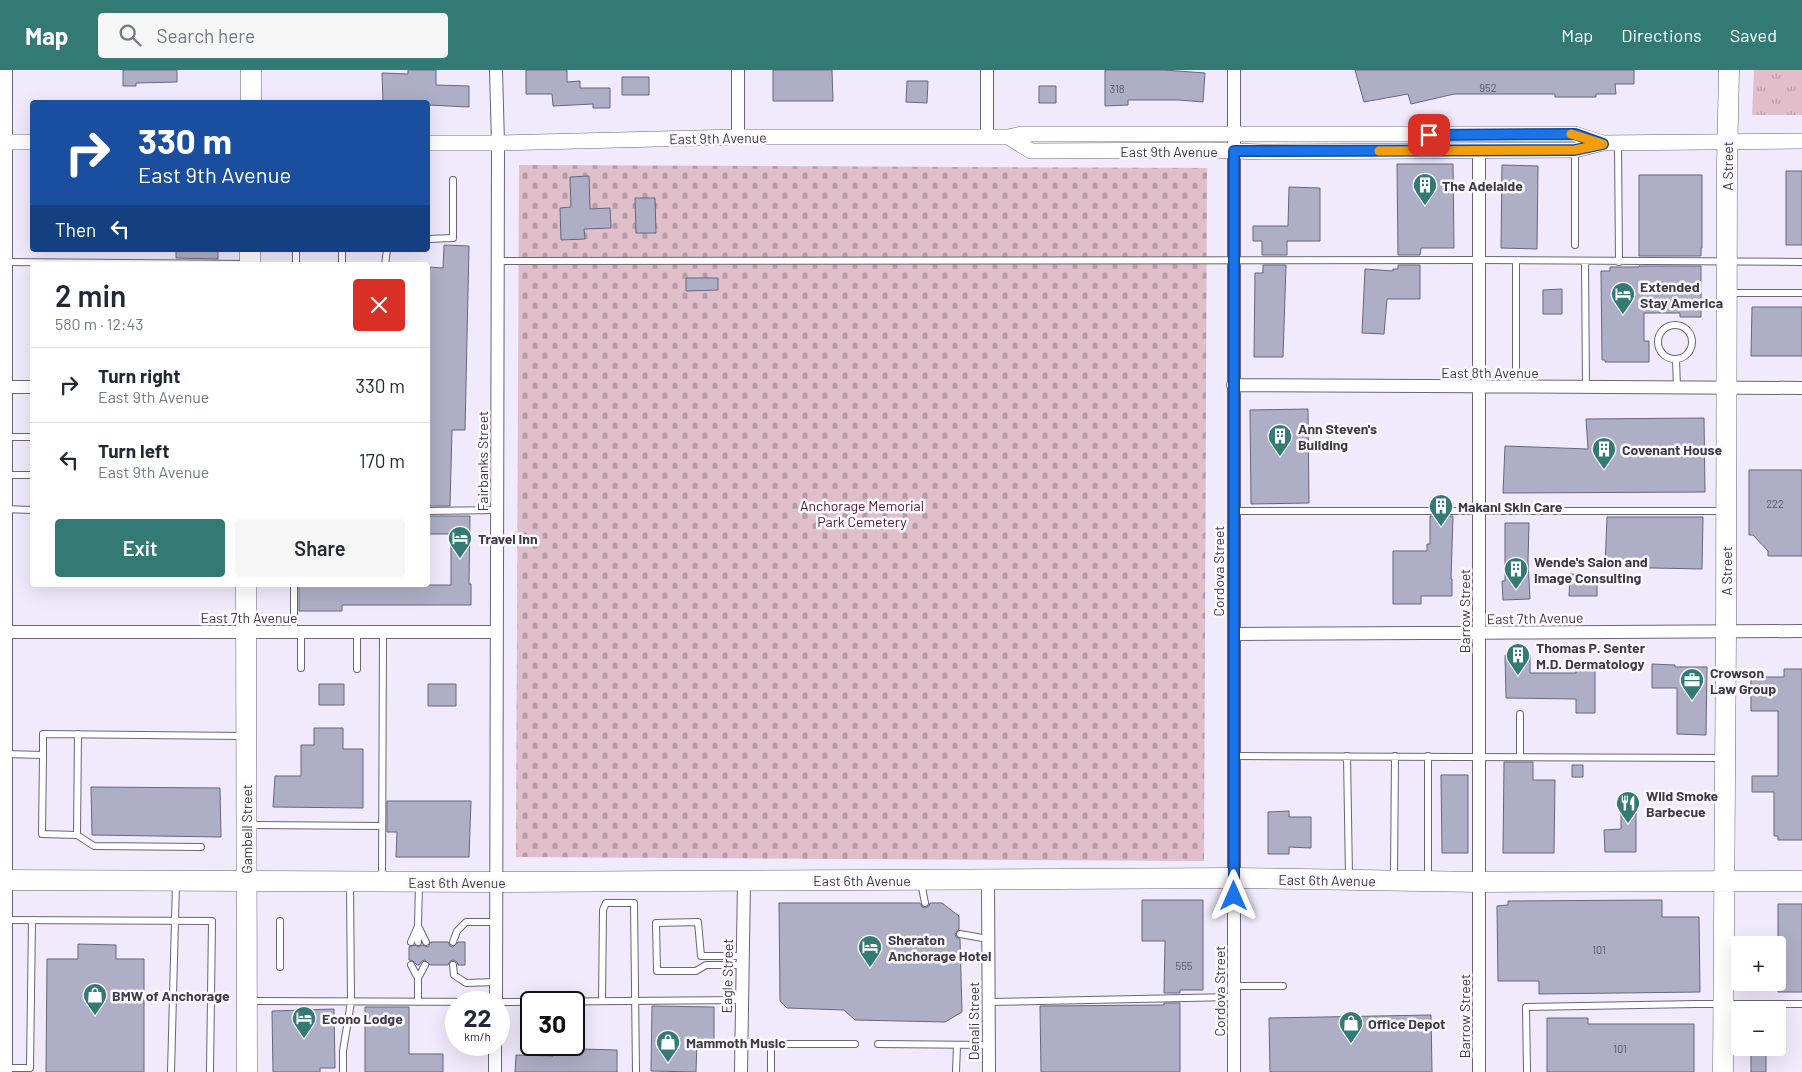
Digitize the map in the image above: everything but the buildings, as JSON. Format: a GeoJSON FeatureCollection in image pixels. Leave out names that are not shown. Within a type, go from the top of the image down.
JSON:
{"type":"FeatureCollection","features":[{"type":"Feature","properties":{"kind":"main road"},"geometry":{"type":"LineString","coordinates":[[251,70],[251,100]]}},
{"type":"Feature","properties":{"kind":"main road","name":"A Street"},"geometry":{"type":"LineString","coordinates":[[1723,1072],[1727,142],[1729,70]]}},
{"type":"Feature","properties":{"kind":"main road","name":"Gambell Street"},"geometry":{"type":"LineString","coordinates":[[246,587],[247,1072]]}},
{"type":"Feature","properties":{"kind":"main road","name":"East 6th Avenue"},"geometry":{"type":"LineString","coordinates":[[3,880],[497,882],[1234,878],[1428,882],[1802,881]]}},
{"type":"Feature","properties":{"kind":"street"},"geometry":{"type":"LineString","coordinates":[[4,1069],[3,990],[6,920],[3,880],[3,509],[6,475],[6,437],[3,387],[6,262],[3,142],[6,70]]}},
{"type":"Feature","properties":{"kind":"street","name":"Fairbanks Street"},"geometry":{"type":"LineString","coordinates":[[496,70],[498,143],[496,991]]}},
{"type":"Feature","properties":{"kind":"street"},"geometry":{"type":"LineString","coordinates":[[738,70],[738,137]]}},
{"type":"Feature","properties":{"kind":"street"},"geometry":{"type":"LineString","coordinates":[[987,70],[987,137]]}},
{"type":"Feature","properties":{"kind":"street","name":"Cordova Street"},"geometry":{"type":"LineString","coordinates":[[1234,70],[1234,1072]]}},
{"type":"Feature","properties":{"kind":"street","name":"East 9th Avenue"},"geometry":{"type":"LineString","coordinates":[[430,143],[738,137],[1008,137],[1022,134],[1575,134],[1610,143]]}},
{"type":"Feature","properties":{"kind":"street","name":"East 9th Avenue"},"geometry":{"type":"LineString","coordinates":[[1008,137],[1031,151],[1575,150],[1610,143],[1802,141]]}},
{"type":"Feature","properties":{"kind":"street"},"geometry":{"type":"LineString","coordinates":[[3,142],[30,142]]}},
{"type":"Feature","properties":{"kind":"street","name":"Barrow Street"},"geometry":{"type":"LineString","coordinates":[[1479,150],[1479,1072]]}},
{"type":"Feature","properties":{"kind":"street","name":"East 8th Avenue"},"geometry":{"type":"LineString","coordinates":[[1233,385],[1802,388]]}},
{"type":"Feature","properties":{"kind":"street"},"geometry":{"type":"LineString","coordinates":[[3,387],[30,387]]}},
{"type":"Feature","properties":{"kind":"street","name":"East 7th Avenue"},"geometry":{"type":"LineString","coordinates":[[1234,634],[1802,631]]}},
{"type":"Feature","properties":{"kind":"street","name":"East 7th Avenue"},"geometry":{"type":"LineString","coordinates":[[3,632],[497,632]]}},
{"type":"Feature","properties":{"kind":"street","name":"Eagle Street"},"geometry":{"type":"LineString","coordinates":[[741,1072],[744,880]]}},
{"type":"Feature","properties":{"kind":"street","name":"Denali Street"},"geometry":{"type":"LineString","coordinates":[[988,880],[989,1072]]}},
{"type":"Feature","properties":{"kind":"street"},"geometry":{"type":"LineString","coordinates":[[495,1056],[495,1072]]}},
{"type":"Feature","properties":{"kind":"lane"},"geometry":{"type":"LineString","coordinates":[[1610,143],[1619,262]]}},
{"type":"Feature","properties":{"kind":"lane"},"geometry":{"type":"LineString","coordinates":[[1575,150],[1575,245]]}},
{"type":"Feature","properties":{"kind":"lane"},"geometry":{"type":"LineString","coordinates":[[430,239],[453,238],[453,180]]}},
{"type":"Feature","properties":{"kind":"lane"},"geometry":{"type":"LineString","coordinates":[[497,261],[1479,260],[1802,262]]}},
{"type":"Feature","properties":{"kind":"lane"},"geometry":{"type":"LineString","coordinates":[[1516,261],[1516,387]]}},
{"type":"Feature","properties":{"kind":"lane"},"geometry":{"type":"LineString","coordinates":[[6,262],[30,262]]}},
{"type":"Feature","properties":{"kind":"lane"},"geometry":{"type":"LineString","coordinates":[[1585,262],[1586,387]]}},
{"type":"Feature","properties":{"kind":"lane"},"geometry":{"type":"LineString","coordinates":[[1727,293],[1802,293]]}},
{"type":"Feature","properties":{"kind":"lane"},"geometry":{"type":"LineString","coordinates":[[1676,324],[1687,329],[1692,344],[1687,354],[1676,359],[1662,354],[1657,340],[1665,327],[1676,324]]}},
{"type":"Feature","properties":{"kind":"lane"},"geometry":{"type":"LineString","coordinates":[[1676,359],[1677,388]]}},
{"type":"Feature","properties":{"kind":"lane"},"geometry":{"type":"LineString","coordinates":[[6,437],[30,437]]}},
{"type":"Feature","properties":{"kind":"lane"},"geometry":{"type":"LineString","coordinates":[[6,475],[30,475]]}},
{"type":"Feature","properties":{"kind":"lane"},"geometry":{"type":"LineString","coordinates":[[3,509],[30,510]]}},
{"type":"Feature","properties":{"kind":"lane"},"geometry":{"type":"LineString","coordinates":[[430,511],[497,510]]}},
{"type":"Feature","properties":{"kind":"lane"},"geometry":{"type":"LineString","coordinates":[[1233,511],[1726,511]]}},
{"type":"Feature","properties":{"kind":"lane"},"geometry":{"type":"LineString","coordinates":[[294,587],[301,668]]}},
{"type":"Feature","properties":{"kind":"lane"},"geometry":{"type":"LineString","coordinates":[[357,632],[357,669]]}},
{"type":"Feature","properties":{"kind":"lane"},"geometry":{"type":"LineString","coordinates":[[382,632],[382,882]]}},
{"type":"Feature","properties":{"kind":"lane"},"geometry":{"type":"LineString","coordinates":[[1520,714],[1520,756]]}},
{"type":"Feature","properties":{"kind":"lane"},"geometry":{"type":"LineString","coordinates":[[201,847],[94,846],[76,835],[42,834],[43,734],[246,736]]}},
{"type":"Feature","properties":{"kind":"lane"},"geometry":{"type":"LineString","coordinates":[[76,835],[78,734]]}},
{"type":"Feature","properties":{"kind":"lane"},"geometry":{"type":"LineString","coordinates":[[3,754],[43,755]]}},
{"type":"Feature","properties":{"kind":"lane"},"geometry":{"type":"LineString","coordinates":[[1234,756],[1725,758]]}},
{"type":"Feature","properties":{"kind":"lane"},"geometry":{"type":"LineString","coordinates":[[1347,756],[1349,880]]}},
{"type":"Feature","properties":{"kind":"lane"},"geometry":{"type":"LineString","coordinates":[[1394,881],[1395,756]]}},
{"type":"Feature","properties":{"kind":"lane"},"geometry":{"type":"LineString","coordinates":[[1428,756],[1428,882]]}},
{"type":"Feature","properties":{"kind":"lane"},"geometry":{"type":"LineString","coordinates":[[246,825],[382,826]]}},
{"type":"Feature","properties":{"kind":"lane"},"geometry":{"type":"LineString","coordinates":[[920,880],[925,903]]}},
{"type":"Feature","properties":{"kind":"lane"},"geometry":{"type":"LineString","coordinates":[[171,1072],[176,881]]}},
{"type":"Feature","properties":{"kind":"lane"},"geometry":{"type":"LineString","coordinates":[[344,1072],[343,1051],[351,1002],[350,882]]}},
{"type":"Feature","properties":{"kind":"lane"},"geometry":{"type":"LineString","coordinates":[[418,926],[418,942],[419,882]]}},
{"type":"Feature","properties":{"kind":"lane"},"geometry":{"type":"LineString","coordinates":[[602,1001],[603,910],[606,903],[634,903],[636,1072]]}},
{"type":"Feature","properties":{"kind":"lane"},"geometry":{"type":"LineString","coordinates":[[6,920],[212,921],[210,1072]]}},
{"type":"Feature","properties":{"kind":"lane"},"geometry":{"type":"LineString","coordinates":[[4,1069],[30,1068],[32,920]]}},
{"type":"Feature","properties":{"kind":"lane"},"geometry":{"type":"LineString","coordinates":[[280,922],[280,967]]}},
{"type":"Feature","properties":{"kind":"lane"},"geometry":{"type":"LineString","coordinates":[[453,942],[457,931],[466,922],[496,922]]}},
{"type":"Feature","properties":{"kind":"lane"},"geometry":{"type":"LineString","coordinates":[[698,922],[701,956],[743,961],[706,965],[696,971],[657,971],[656,923],[698,922]]}},
{"type":"Feature","properties":{"kind":"lane"},"geometry":{"type":"LineString","coordinates":[[960,934],[988,940]]}},
{"type":"Feature","properties":{"kind":"lane"},"geometry":{"type":"LineString","coordinates":[[418,978],[418,965],[418,978],[418,1002]]}},
{"type":"Feature","properties":{"kind":"lane"},"geometry":{"type":"LineString","coordinates":[[453,965],[454,975],[466,983],[496,982]]}},
{"type":"Feature","properties":{"kind":"lane"},"geometry":{"type":"LineString","coordinates":[[988,1002],[1234,991],[1283,986]]}},
{"type":"Feature","properties":{"kind":"lane"},"geometry":{"type":"LineString","coordinates":[[510,1002],[742,1000]]}},
{"type":"Feature","properties":{"kind":"lane"},"geometry":{"type":"LineString","coordinates":[[247,1001],[445,1002]]}},
{"type":"Feature","properties":{"kind":"lane"},"geometry":{"type":"LineString","coordinates":[[1527,1072],[1526,1007],[1802,1004]]}},
{"type":"Feature","properties":{"kind":"lane"},"geometry":{"type":"LineString","coordinates":[[741,1044],[855,1044]]}},
{"type":"Feature","properties":{"kind":"lane"},"geometry":{"type":"LineString","coordinates":[[878,1044],[988,1045]]}},
{"type":"Feature","properties":{"kind":"lane"},"geometry":{"type":"LineString","coordinates":[[771,1045],[771,1072]]}},
{"type":"Feature","properties":{"kind":"lane"},"geometry":{"type":"LineString","coordinates":[[956,1072],[957,1045]]}},
{"type":"Feature","properties":{"kind":"green space"},"geometry":{"type":"Polygon","coordinates":[[[1754,70],[1802,70],[1802,115],[1752,115],[1754,70]]]}},
{"type":"Feature","properties":{"kind":"green space","name":"Anchorage Memorial Park Cemetery"},"geometry":{"type":"Polygon","coordinates":[[[519,165],[1207,168],[1204,861],[516,857],[519,165]]]}},
{"type":"Feature","properties":{"kind":"slow traffic"},"geometry":{"type":"LineString","coordinates":[[1379,151],[1575,150],[1603,144],[1571,134]]}},
{"type":"Feature","properties":{"kind":"place","name":"The Adelaide"},"geometry":{"type":"Point","coordinates":[1425,206]}},
{"type":"Feature","properties":{"kind":"place","name":"Extended Stay America"},"geometry":{"type":"Point","coordinates":[1623,315]}},
{"type":"Feature","properties":{"kind":"place","name":"Ann Steven's Building"},"geometry":{"type":"Point","coordinates":[1280,457]}},
{"type":"Feature","properties":{"kind":"place","name":"Covenant House"},"geometry":{"type":"Point","coordinates":[1604,470]}},
{"type":"Feature","properties":{"kind":"place","name":"Makani Skin Care"},"geometry":{"type":"Point","coordinates":[1441,527]}},
{"type":"Feature","properties":{"kind":"place","name":"Travel Inn"},"geometry":{"type":"Point","coordinates":[460,559]}},
{"type":"Feature","properties":{"kind":"place","name":"Wende's Salon and Image Consulting"},"geometry":{"type":"Point","coordinates":[1516,590]}},
{"type":"Feature","properties":{"kind":"place","name":"Thomas P. Senter M.D. Dermatology"},"geometry":{"type":"Point","coordinates":[1518,676]}},
{"type":"Feature","properties":{"kind":"place","name":"Crowson Law Group"},"geometry":{"type":"Point","coordinates":[1692,701]}},
{"type":"Feature","properties":{"kind":"place","name":"Wild Smoke Barbecue"},"geometry":{"type":"Point","coordinates":[1628,824]}},
{"type":"Feature","properties":{"kind":"place","name":"Sheraton Anchorage Hotel"},"geometry":{"type":"Point","coordinates":[870,968]}},
{"type":"Feature","properties":{"kind":"place","name":"BMW of Anchorage"},"geometry":{"type":"Point","coordinates":[95,1016]}},
{"type":"Feature","properties":{"kind":"place","name":"Econo Lodge"},"geometry":{"type":"Point","coordinates":[304,1039]}},
{"type":"Feature","properties":{"kind":"place","name":"Office Depot"},"geometry":{"type":"Point","coordinates":[1351,1044]}},
{"type":"Feature","properties":{"kind":"place","name":"Mammoth Music"},"geometry":{"type":"Point","coordinates":[668,1063]}},
{"type":"Feature","properties":{"kind":"route"},"geometry":{"type":"LineString","coordinates":[[1234,896],[1234,151],[1575,150],[1603,144],[1575,134],[1429,135]]}}]}
